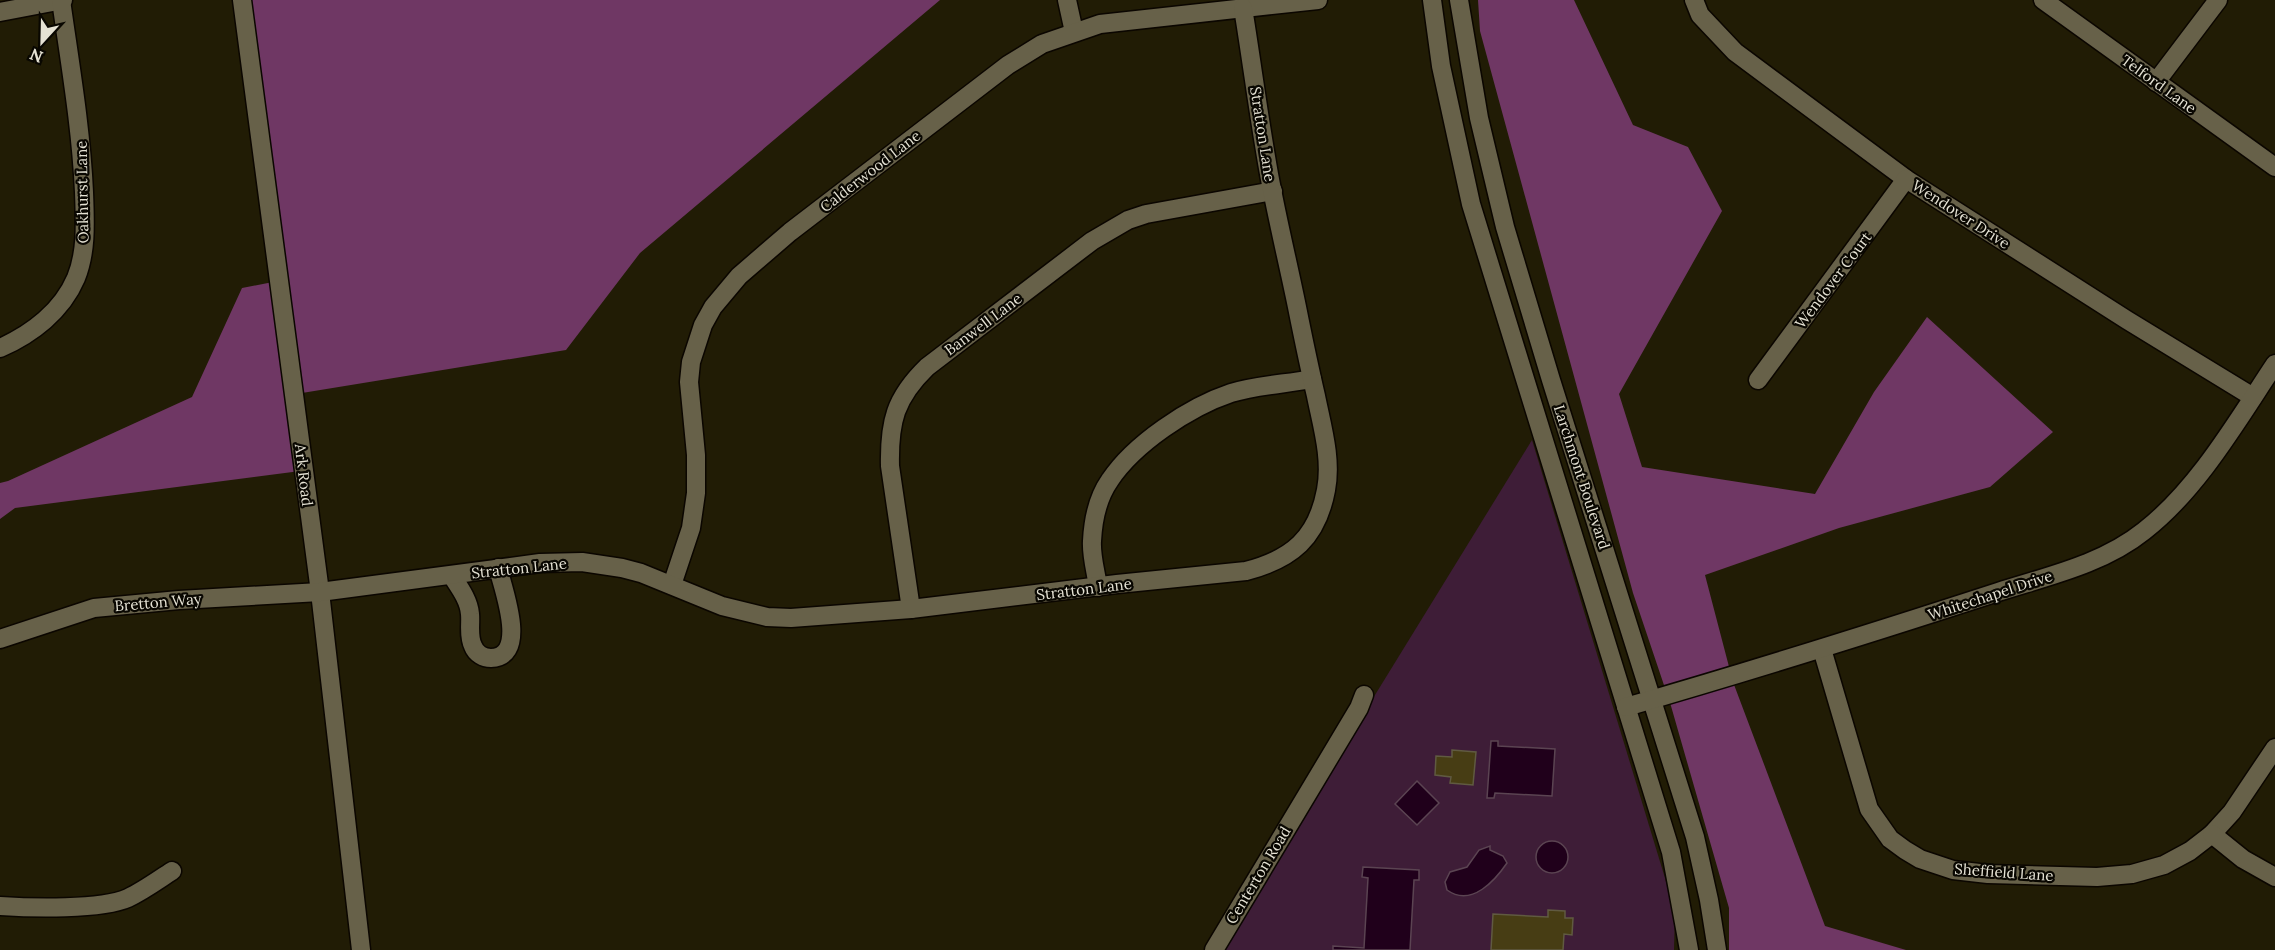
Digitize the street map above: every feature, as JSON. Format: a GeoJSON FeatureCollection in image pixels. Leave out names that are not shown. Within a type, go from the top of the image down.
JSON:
{"type":"FeatureCollection","features":[{"type":"Feature","properties":{"kind":"street","name":"Oakhurst Lane"},"geometry":{"type":"LineString","coordinates":[[0,12],[62,0],[82,142],[85,221],[81,260],[76,278],[67,295],[55,311],[25,335],[0,348]]}},
{"type":"Feature","properties":{"kind":"street","name":"Ark Road"},"geometry":{"type":"LineString","coordinates":[[242,0],[320,592],[361,950]]}},
{"type":"Feature","properties":{"kind":"street"},"geometry":{"type":"LineString","coordinates":[[1067,0],[1074,32]]}},
{"type":"Feature","properties":{"kind":"street","name":"Calderwood Lane"},"geometry":{"type":"LineString","coordinates":[[672,585],[691,528],[696,493],[696,455],[689,382],[691,362],[699,334],[713,307],[739,276],[790,232],[1008,64],[1042,44],[1100,24],[1318,0]]}},
{"type":"Feature","properties":{"kind":"street","name":"Larchmont Boulevard"},"geometry":{"type":"LineString","coordinates":[[1432,0],[1442,66],[1471,204],[1671,852],[1689,950]]}},
{"type":"Feature","properties":{"kind":"street","name":"Larchmont Boulevard"},"geometry":{"type":"LineString","coordinates":[[1459,0],[1479,118],[1505,227],[1540,347],[1695,837],[1717,950]]}},
{"type":"Feature","properties":{"kind":"street","name":"Wendover Drive"},"geometry":{"type":"LineString","coordinates":[[1694,0],[1700,15],[1736,52],[1906,179],[2127,320],[2253,397]]}},
{"type":"Feature","properties":{"kind":"street","name":"Telford Lane"},"geometry":{"type":"LineString","coordinates":[[2043,0],[2275,168]]}},
{"type":"Feature","properties":{"kind":"street"},"geometry":{"type":"LineString","coordinates":[[2156,82],[2218,0]]}},
{"type":"Feature","properties":{"kind":"street","name":"Stratton Lane"},"geometry":{"type":"LineString","coordinates":[[320,592],[540,563],[602,564],[641,573],[722,606],[767,617],[814,617],[911,609],[1246,571],[1267,566],[1285,557],[1301,544],[1313,528],[1322,508],[1328,468],[1273,191],[1243,8]]}},
{"type":"Feature","properties":{"kind":"street","name":"Wendover Court"},"geometry":{"type":"LineString","coordinates":[[1758,380],[1906,179]]}},
{"type":"Feature","properties":{"kind":"street","name":"Banwell Lane"},"geometry":{"type":"LineString","coordinates":[[911,609],[890,450],[893,419],[906,389],[927,367],[1092,241],[1111,230],[1146,214],[1273,191]]}},
{"type":"Feature","properties":{"kind":"street","name":"Whitechapel Drive"},"geometry":{"type":"LineString","coordinates":[[1626,707],[1822,649],[2061,572],[2124,545],[2144,532],[2178,500],[2207,463],[2275,364]]}},
{"type":"Feature","properties":{"kind":"street"},"geometry":{"type":"LineString","coordinates":[[1098,587],[1092,544],[1095,518],[1109,482],[1124,462],[1154,437],[1205,404],[1232,393],[1312,379]]}},
{"type":"Feature","properties":{"kind":"street"},"geometry":{"type":"LineString","coordinates":[[452,576],[469,605],[472,646],[486,658],[496,658],[505,653],[513,634],[498,568]]}},
{"type":"Feature","properties":{"kind":"street","name":"Bretton Way"},"geometry":{"type":"LineString","coordinates":[[0,639],[94,608],[179,600],[320,592]]}},
{"type":"Feature","properties":{"kind":"street","name":"Sheffield Lane"},"geometry":{"type":"LineString","coordinates":[[1822,649],[1869,809],[1890,839],[1920,859],[1953,870],[1988,874],[2115,876],[2164,865],[2190,851],[2212,834],[2232,812],[2275,748]]}},
{"type":"Feature","properties":{"kind":"street","name":"Centerton Road"},"geometry":{"type":"LineString","coordinates":[[1214,950],[1365,695]]}},
{"type":"Feature","properties":{"kind":"street"},"geometry":{"type":"LineString","coordinates":[[2212,834],[2243,859],[2275,877]]}},
{"type":"Feature","properties":{"kind":"street"},"geometry":{"type":"LineString","coordinates":[[0,906],[38,908],[101,903],[127,898],[172,871]]}},
{"type":"Feature","properties":{"kind":"shaded area"},"geometry":{"type":"Polygon","coordinates":[[[251,0],[940,0],[640,253],[566,350],[302,393],[308,470],[15,508],[0,519],[0,483],[192,397],[242,288],[278,281],[251,0]]]}},
{"type":"Feature","properties":{"kind":"shaded area"},"geometry":{"type":"Polygon","coordinates":[[[1478,0],[1574,0],[1633,125],[1688,147],[1722,211],[1619,394],[1642,467],[1815,494],[1874,392],[1927,317],[2053,432],[1990,487],[1839,528],[1705,575],[1733,682],[1825,926],[1906,950],[1729,950],[1729,908],[1671,706],[1633,593],[1480,31],[1478,0]]]}},
{"type":"Feature","properties":{"kind":"shaded area"},"geometry":{"type":"Polygon","coordinates":[[[1532,440],[1675,911],[1674,950],[1218,950],[1532,440]]]}},
{"type":"Feature","properties":{"kind":"shaded area"},"geometry":{"type":"Polygon","coordinates":[[[1491,741],[1498,741],[1498,746],[1555,749],[1552,796],[1495,793],[1494,798],[1487,798],[1491,741]]]}},
{"type":"Feature","properties":{"kind":"shaded area"},"geometry":{"type":"Polygon","coordinates":[[[1417,781],[1439,803],[1417,825],[1395,804],[1417,781]]]}},
{"type":"Feature","properties":{"kind":"shaded area"},"geometry":{"type":"Polygon","coordinates":[[[1552,841],[1563,846],[1568,857],[1563,868],[1552,873],[1541,868],[1536,857],[1541,846],[1552,841]]]}},
{"type":"Feature","properties":{"kind":"shaded area"},"geometry":{"type":"Polygon","coordinates":[[[1490,846],[1490,850],[1503,856],[1507,863],[1490,883],[1474,894],[1465,896],[1456,895],[1447,890],[1445,882],[1450,872],[1467,867],[1479,850],[1490,846]]]}},
{"type":"Feature","properties":{"kind":"shaded area"},"geometry":{"type":"Polygon","coordinates":[[[1363,867],[1419,870],[1419,880],[1414,880],[1410,950],[1333,950],[1333,946],[1364,948],[1368,878],[1362,877],[1363,867]]]}},
{"type":"Feature","properties":{"kind":"building"},"geometry":{"type":"Polygon","coordinates":[[[1452,750],[1476,752],[1473,785],[1450,783],[1451,777],[1435,775],[1436,756],[1452,757],[1452,750]]]}},
{"type":"Feature","properties":{"kind":"building"},"geometry":{"type":"Polygon","coordinates":[[[1548,910],[1565,911],[1565,918],[1573,918],[1572,935],[1564,934],[1563,950],[1491,950],[1493,914],[1548,917],[1548,910]]]}}]}
